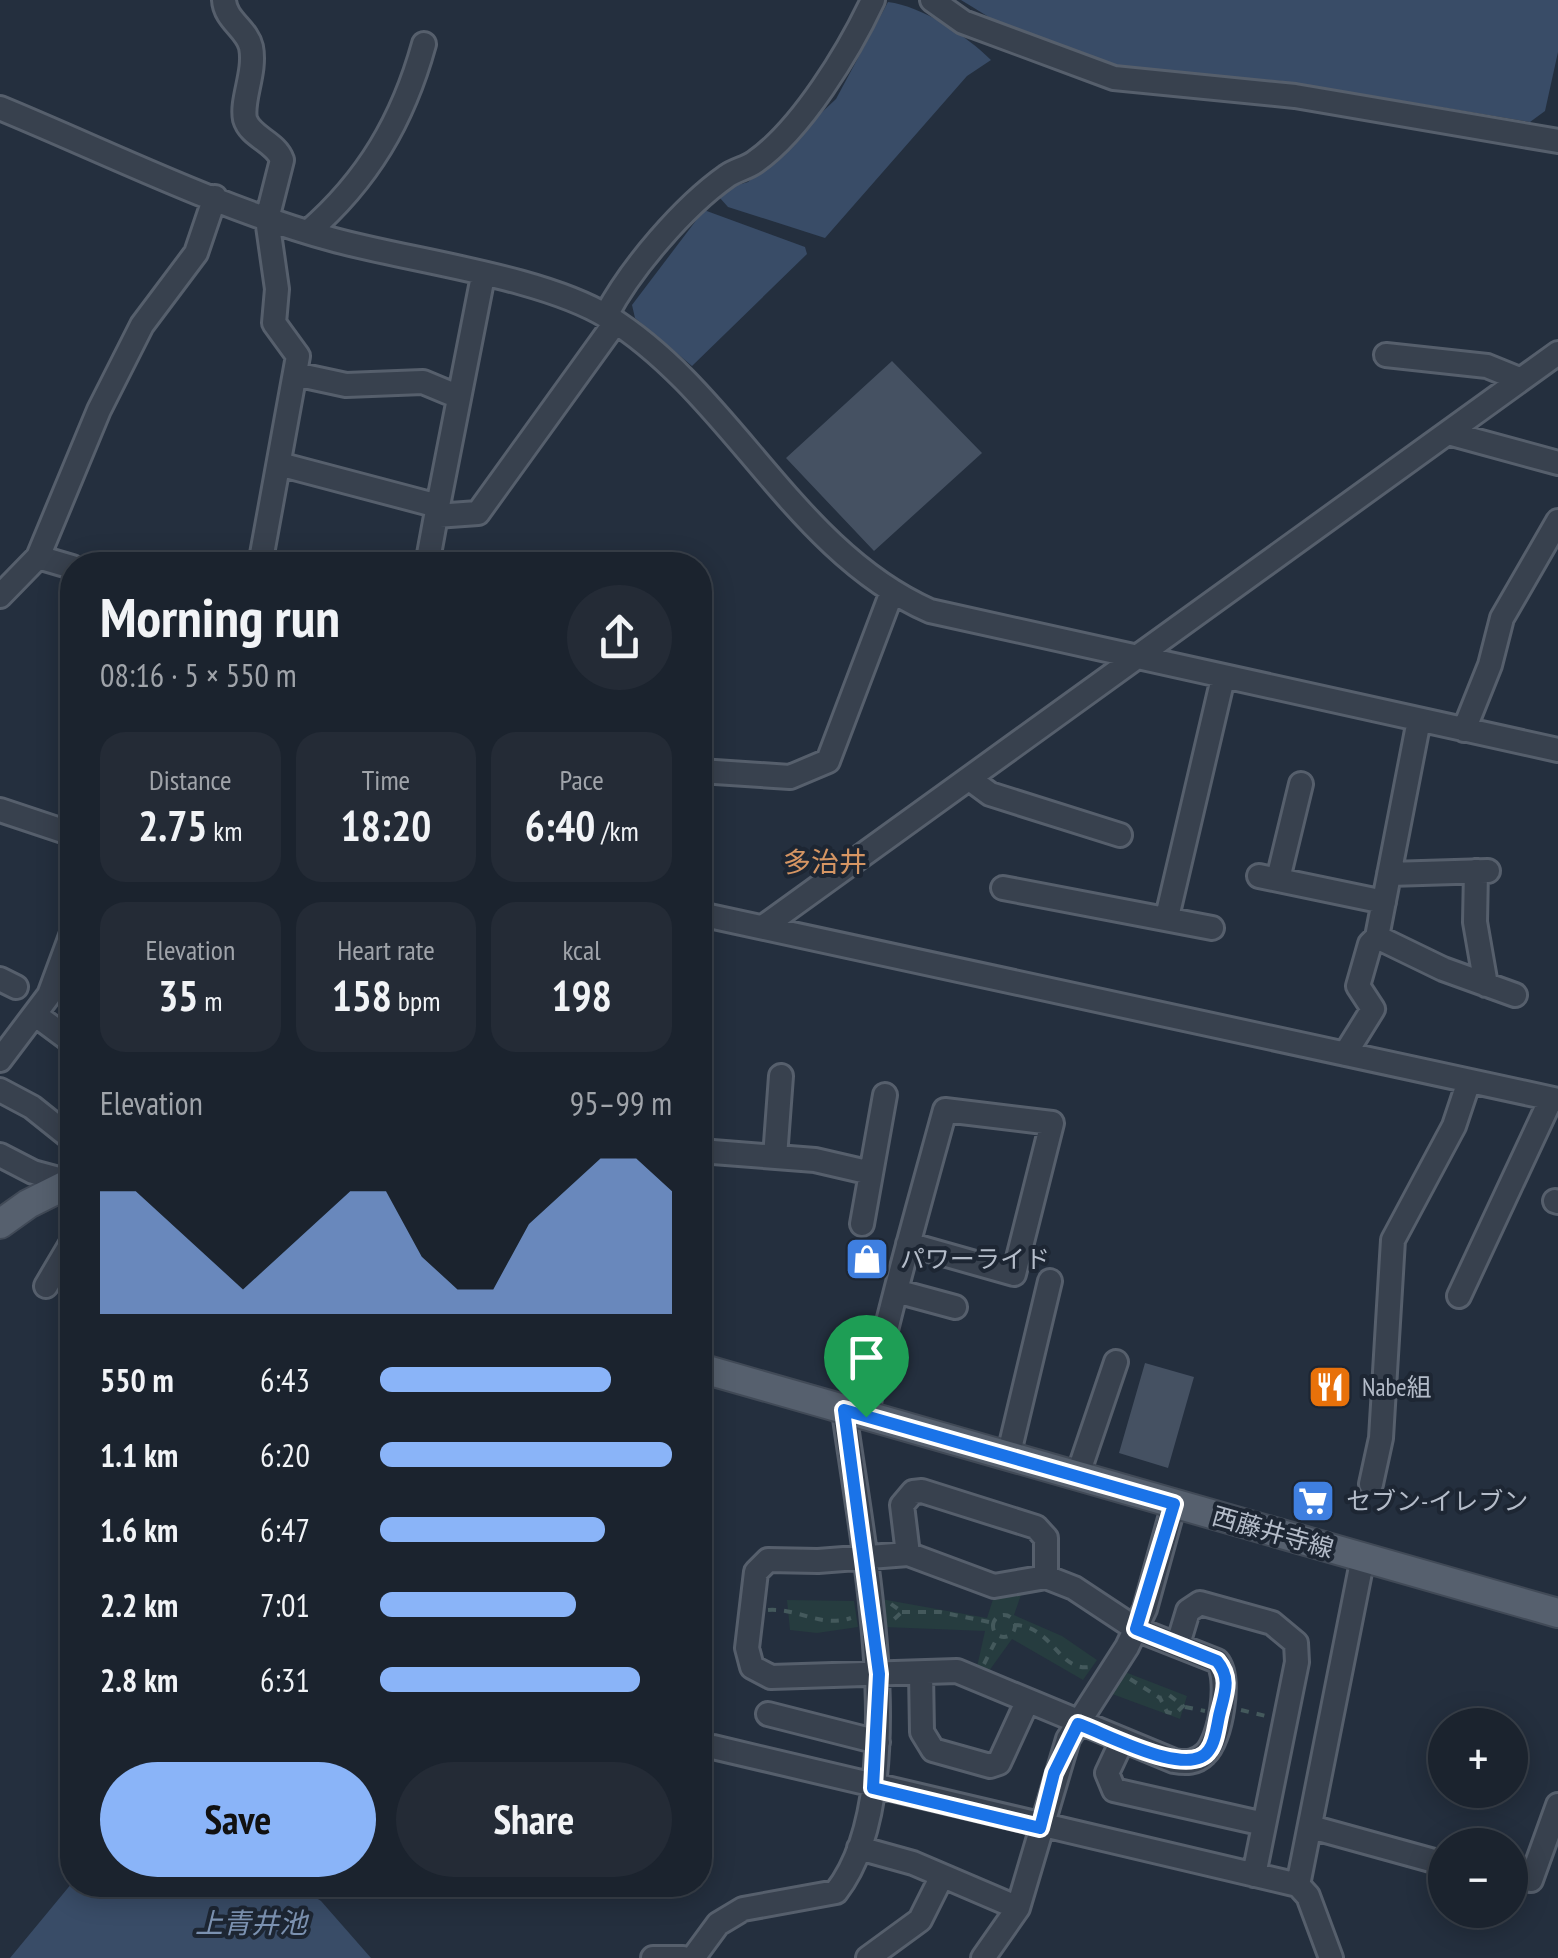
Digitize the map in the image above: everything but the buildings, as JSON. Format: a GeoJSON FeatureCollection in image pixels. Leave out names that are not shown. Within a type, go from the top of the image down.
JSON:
{"type":"FeatureCollection","features":[{"type":"Feature","properties":{"kind":"main road"},"geometry":{"type":"LineString","coordinates":[[0,1224],[60,1188]]}},
{"type":"Feature","properties":{"kind":"main road","name":"西藤井寺線"},"geometry":{"type":"LineString","coordinates":[[712,1372],[1558,1612]]}},
{"type":"Feature","properties":{"kind":"street"},"geometry":{"type":"LineString","coordinates":[[224,0],[225,10],[250,41],[254,66],[244,116],[250,127],[279,151],[282,160],[266,219],[277,289],[274,323],[298,356],[262,552]]}},
{"type":"Feature","properties":{"kind":"street"},"geometry":{"type":"LineString","coordinates":[[279,464],[437,511],[478,513],[610,319],[646,253],[727,175],[756,162],[820,94],[854,41],[872,0]]}},
{"type":"Feature","properties":{"kind":"street"},"geometry":{"type":"LineString","coordinates":[[932,0],[963,22],[1114,78],[1295,96],[1558,141]]}},
{"type":"Feature","properties":{"kind":"street"},"geometry":{"type":"LineString","coordinates":[[308,232],[336,207],[372,161],[408,101],[424,44]]}},
{"type":"Feature","properties":{"kind":"street"},"geometry":{"type":"LineString","coordinates":[[0,108],[266,219],[542,290],[610,319],[665,362],[850,561],[892,592],[960,620],[1558,750]]}},
{"type":"Feature","properties":{"kind":"street"},"geometry":{"type":"LineString","coordinates":[[0,596],[38,558],[99,410],[142,325],[196,253],[215,196]]}},
{"type":"Feature","properties":{"kind":"street"},"geometry":{"type":"LineString","coordinates":[[429,552],[484,276]]}},
{"type":"Feature","properties":{"kind":"street"},"geometry":{"type":"LineString","coordinates":[[763,928],[1558,353]]}},
{"type":"Feature","properties":{"kind":"street"},"geometry":{"type":"LineString","coordinates":[[1386,355],[1486,366],[1519,380]]}},
{"type":"Feature","properties":{"kind":"street"},"geometry":{"type":"LineString","coordinates":[[295,374],[346,384],[423,382],[459,397]]}},
{"type":"Feature","properties":{"kind":"street"},"geometry":{"type":"LineString","coordinates":[[1448,432],[1558,463]]}},
{"type":"Feature","properties":{"kind":"street"},"geometry":{"type":"LineString","coordinates":[[1464,730],[1490,665],[1502,618],[1558,521]]}},
{"type":"Feature","properties":{"kind":"street"},"geometry":{"type":"LineString","coordinates":[[38,558],[60,564]]}},
{"type":"Feature","properties":{"kind":"street"},"geometry":{"type":"LineString","coordinates":[[712,772],[790,777],[828,761],[892,592]]}},
{"type":"Feature","properties":{"kind":"street"},"geometry":{"type":"LineString","coordinates":[[1166,918],[1223,678]]}},
{"type":"Feature","properties":{"kind":"street"},"geometry":{"type":"LineString","coordinates":[[1345,1054],[1374,1009],[1358,986],[1370,944],[1377,937],[1419,720]]}},
{"type":"Feature","properties":{"kind":"street"},"geometry":{"type":"LineString","coordinates":[[971,780],[990,794],[1120,835]]}},
{"type":"Feature","properties":{"kind":"street"},"geometry":{"type":"LineString","coordinates":[[1301,784],[1277,884],[1384,902]]}},
{"type":"Feature","properties":{"kind":"street"},"geometry":{"type":"LineString","coordinates":[[0,810],[60,830]]}},
{"type":"Feature","properties":{"kind":"street"},"geometry":{"type":"LineString","coordinates":[[1389,874],[1484,871],[1474,922],[1486,985]]}},
{"type":"Feature","properties":{"kind":"street"},"geometry":{"type":"LineString","coordinates":[[1003,888],[1212,928]]}},
{"type":"Feature","properties":{"kind":"street"},"geometry":{"type":"LineString","coordinates":[[712,917],[1554,1100],[1459,1296]]}},
{"type":"Feature","properties":{"kind":"street"},"geometry":{"type":"LineString","coordinates":[[1377,937],[1515,995]]}},
{"type":"Feature","properties":{"kind":"street"},"geometry":{"type":"LineString","coordinates":[[0,1060],[37,1016],[60,961]]}},
{"type":"Feature","properties":{"kind":"street"},"geometry":{"type":"LineString","coordinates":[[37,1016],[60,1033]]}},
{"type":"Feature","properties":{"kind":"street"},"geometry":{"type":"LineString","coordinates":[[775,1157],[782,1076]]}},
{"type":"Feature","properties":{"kind":"street"},"geometry":{"type":"LineString","coordinates":[[1371,1484],[1381,1438],[1392,1240],[1454,1126],[1469,1081]]}},
{"type":"Feature","properties":{"kind":"street"},"geometry":{"type":"LineString","coordinates":[[0,1090],[60,1130]]}},
{"type":"Feature","properties":{"kind":"street"},"geometry":{"type":"LineString","coordinates":[[862,1224],[884,1095]]}},
{"type":"Feature","properties":{"kind":"street"},"geometry":{"type":"LineString","coordinates":[[693,1958],[718,1924],[743,1908],[836,1892],[860,1848],[873,1788],[879,1674],[863,1558],[855,1414],[896,1291],[908,1244],[946,1110],[1052,1123],[1014,1274],[908,1244]]}},
{"type":"Feature","properties":{"kind":"street"},"geometry":{"type":"LineString","coordinates":[[712,1151],[871,1173]]}},
{"type":"Feature","properties":{"kind":"street"},"geometry":{"type":"LineString","coordinates":[[0,1155],[33,1172],[60,1178]]}},
{"type":"Feature","properties":{"kind":"street"},"geometry":{"type":"LineString","coordinates":[[46,1286],[60,1262]]}},
{"type":"Feature","properties":{"kind":"street"},"geometry":{"type":"LineString","coordinates":[[1008,1457],[1050,1282]]}},
{"type":"Feature","properties":{"kind":"street"},"geometry":{"type":"LineString","coordinates":[[896,1291],[954,1307]]}},
{"type":"Feature","properties":{"kind":"street"},"geometry":{"type":"LineString","coordinates":[[1077,1476],[1116,1362]]}},
{"type":"Feature","properties":{"kind":"street"},"geometry":{"type":"LineString","coordinates":[[908,1554],[902,1505],[913,1492],[922,1491],[1036,1527],[1046,1538],[1046,1576]]}},
{"type":"Feature","properties":{"kind":"street"},"geometry":{"type":"LineString","coordinates":[[983,1958],[1018,1908],[1054,1773],[1078,1724],[1136,1629],[1174,1504]]}},
{"type":"Feature","properties":{"kind":"street"},"geometry":{"type":"LineString","coordinates":[[908,1554],[994,1586],[1046,1576],[1074,1588],[1136,1629],[1217,1661],[1225,1670],[1210,1750],[1194,1762],[1174,1761],[1078,1724],[978,1677],[957,1672],[771,1678],[752,1668],[746,1648],[756,1572],[768,1560],[863,1558],[908,1554]]}},
{"type":"Feature","properties":{"kind":"street"},"geometry":{"type":"LineString","coordinates":[[1298,1885],[1363,1557]]}},
{"type":"Feature","properties":{"kind":"street"},"geometry":{"type":"LineString","coordinates":[[1178,1644],[1188,1610],[1200,1603],[1285,1630],[1296,1643],[1296,1662],[1254,1875]]}},
{"type":"Feature","properties":{"kind":"street"},"geometry":{"type":"LineString","coordinates":[[922,1673],[922,1732],[926,1744],[971,1761],[990,1766],[999,1763],[1027,1702]]}},
{"type":"Feature","properties":{"kind":"street"},"geometry":{"type":"LineString","coordinates":[[768,1714],[878,1742]]}},
{"type":"Feature","properties":{"kind":"street"},"geometry":{"type":"LineString","coordinates":[[1122,1741],[1107,1774],[1114,1790],[1264,1824]]}},
{"type":"Feature","properties":{"kind":"street"},"geometry":{"type":"LineString","coordinates":[[713,1747],[1040,1828],[1298,1885],[1308,1896],[1330,1958]]}},
{"type":"Feature","properties":{"kind":"street"},"geometry":{"type":"LineString","coordinates":[[1531,1880],[1558,1806]]}},
{"type":"Feature","properties":{"kind":"street"},"geometry":{"type":"LineString","coordinates":[[1311,1827],[1428,1859]]}},
{"type":"Feature","properties":{"kind":"street"},"geometry":{"type":"LineString","coordinates":[[860,1848],[913,1863],[1018,1908]]}},
{"type":"Feature","properties":{"kind":"street"},"geometry":{"type":"LineString","coordinates":[[868,1958],[920,1920],[941,1878]]}},
{"type":"Feature","properties":{"kind":"street"},"geometry":{"type":"LineString","coordinates":[[652,1958],[684,1958]]}},
{"type":"Feature","properties":{"kind":"path"},"geometry":{"type":"LineString","coordinates":[[751,1610],[786,1609],[823,1623],[860,1618]]}},
{"type":"Feature","properties":{"kind":"path"},"geometry":{"type":"LineString","coordinates":[[902,1612],[940,1612],[994,1624]]}},
{"type":"Feature","properties":{"kind":"path"},"geometry":{"type":"LineString","coordinates":[[994,1624],[1004,1616],[1014,1626],[1042,1632],[1073,1664],[1098,1667]]}},
{"type":"Feature","properties":{"kind":"path"},"geometry":{"type":"LineString","coordinates":[[978,1677],[998,1635],[994,1624]]}},
{"type":"Feature","properties":{"kind":"path"},"geometry":{"type":"LineString","coordinates":[[998,1635],[1008,1636],[1014,1626]]}},
{"type":"Feature","properties":{"kind":"path"},"geometry":{"type":"LineString","coordinates":[[1118,1676],[1160,1698],[1167,1712],[1175,1714],[1183,1706],[1169,1695],[1160,1698]]}},
{"type":"Feature","properties":{"kind":"path"},"geometry":{"type":"LineString","coordinates":[[1221,1706],[1285,1721]]}},
{"type":"Feature","properties":{"kind":"green space"},"geometry":{"type":"Polygon","coordinates":[[[1022,1592],[1014,1615],[1062,1636],[1097,1660],[1083,1680],[1012,1639],[989,1671],[977,1667],[985,1631],[884,1627],[881,1599],[987,1618],[994,1596],[1022,1592]]]}},
{"type":"Feature","properties":{"kind":"green space"},"geometry":{"type":"Polygon","coordinates":[[[787,1600],[854,1601],[858,1627],[817,1633],[790,1630],[787,1600]]]}},
{"type":"Feature","properties":{"kind":"green space"},"geometry":{"type":"Polygon","coordinates":[[[1125,1672],[1187,1696],[1180,1719],[1112,1694],[1125,1672]]]}},
{"type":"Feature","properties":{"kind":"water"},"geometry":{"type":"Polygon","coordinates":[[[961,0],[1558,0],[1558,52],[1545,111],[1530,122],[1282,81],[1103,67],[1015,33],[961,0]]]}},
{"type":"Feature","properties":{"kind":"water"},"geometry":{"type":"Polygon","coordinates":[[[888,2],[915,9],[943,24],[991,60],[967,76],[825,238],[728,207],[720,198],[734,186],[748,182],[836,99],[888,2]]]}},
{"type":"Feature","properties":{"kind":"water"},"geometry":{"type":"Polygon","coordinates":[[[704,210],[805,247],[807,254],[692,366],[635,318],[632,305],[704,210]]]}},
{"type":"Feature","properties":{"kind":"water","name":"上青井池"},"geometry":{"type":"Polygon","coordinates":[[[60,1897],[315,1897],[371,1958],[10,1958],[60,1897]]]}},
{"type":"Feature","properties":{"kind":"place","name":"パワーライド"},"geometry":{"type":"Point","coordinates":[867,1259]}},
{"type":"Feature","properties":{"kind":"place","name":"Nabe組"},"geometry":{"type":"Point","coordinates":[1330,1387]}},
{"type":"Feature","properties":{"kind":"place","name":"セブン-イレブン"},"geometry":{"type":"Point","coordinates":[1313,1501]}},
{"type":"Feature","properties":{"kind":"district","name":"多治井"},"geometry":{"type":"Point","coordinates":[825,861]}},
{"type":"Feature","properties":{"kind":"route"},"geometry":{"type":"LineString","coordinates":[[844,1410],[866,1417],[1174,1504],[1136,1629],[1217,1661],[1225,1670],[1226,1686],[1210,1750],[1194,1762],[1174,1761],[1078,1724],[1054,1773],[1040,1828],[873,1788],[879,1674],[844,1410]]}}]}
